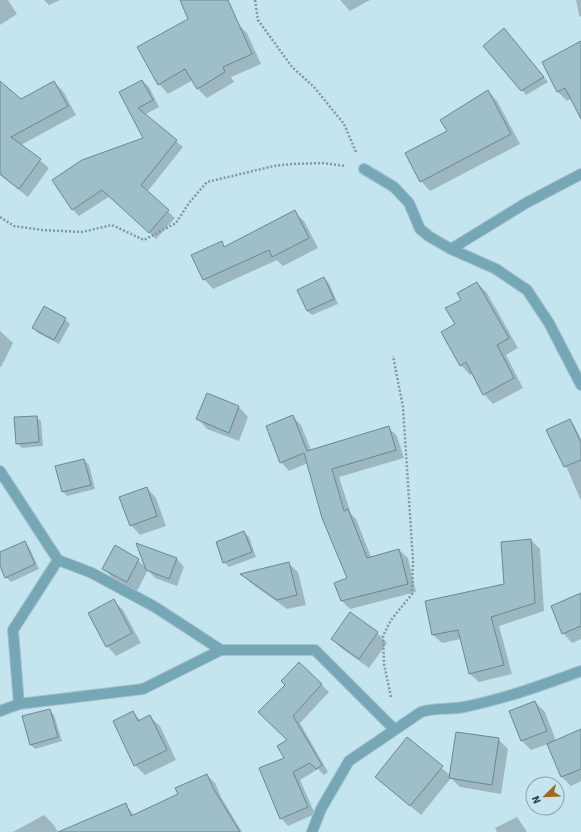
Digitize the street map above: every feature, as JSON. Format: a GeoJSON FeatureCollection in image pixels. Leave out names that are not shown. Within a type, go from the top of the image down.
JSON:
{"type":"FeatureCollection","features":[{"type":"Feature","properties":{"kind":"street"},"geometry":{"type":"LineString","coordinates":[[364,169],[394,187],[409,203],[420,229],[430,237],[451,249],[496,269],[527,290],[549,323],[581,385]]}},
{"type":"Feature","properties":{"kind":"street"},"geometry":{"type":"LineString","coordinates":[[451,249],[526,203],[581,174]]}},
{"type":"Feature","properties":{"kind":"street"},"geometry":{"type":"LineString","coordinates":[[0,471],[58,560],[92,573],[155,606],[221,650]]}},
{"type":"Feature","properties":{"kind":"street"},"geometry":{"type":"LineString","coordinates":[[19,704],[13,630],[58,560]]}},
{"type":"Feature","properties":{"kind":"street"},"geometry":{"type":"LineString","coordinates":[[0,711],[19,704],[143,689],[221,650],[315,650],[396,728]]}},
{"type":"Feature","properties":{"kind":"street"},"geometry":{"type":"LineString","coordinates":[[312,832],[321,809],[349,761],[421,712],[430,709],[464,707],[535,688],[581,671]]}},
{"type":"Feature","properties":{"kind":"path"},"geometry":{"type":"LineString","coordinates":[[255,0],[258,20],[292,66],[314,88],[344,124],[364,169]]}},
{"type":"Feature","properties":{"kind":"path"},"geometry":{"type":"LineString","coordinates":[[0,217],[14,226],[42,230],[82,232],[112,225],[144,240],[176,223],[189,203],[207,182],[274,166],[292,164],[322,163],[364,169]]}},
{"type":"Feature","properties":{"kind":"path"},"geometry":{"type":"LineString","coordinates":[[393,356],[403,407],[413,561],[412,594],[391,620],[383,636],[384,664],[396,728]]}},
{"type":"Feature","properties":{"kind":"building"},"geometry":{"type":"Polygon","coordinates":[[[180,0],[228,0],[252,54],[223,67],[225,72],[197,89],[185,69],[158,85],[137,47],[188,19],[180,0]]]}},
{"type":"Feature","properties":{"kind":"building"},"geometry":{"type":"Polygon","coordinates":[[[504,28],[544,77],[521,91],[483,46],[504,28]]]}},
{"type":"Feature","properties":{"kind":"building"},"geometry":{"type":"Polygon","coordinates":[[[581,41],[581,119],[565,88],[557,92],[542,62],[581,41]]]}},
{"type":"Feature","properties":{"kind":"building"},"geometry":{"type":"Polygon","coordinates":[[[142,80],[153,100],[138,108],[177,140],[141,185],[169,210],[149,233],[102,190],[72,210],[52,180],[82,160],[143,138],[119,92],[142,80]]]}},
{"type":"Feature","properties":{"kind":"building"},"geometry":{"type":"Polygon","coordinates":[[[0,81],[21,99],[54,81],[68,106],[11,137],[41,159],[19,189],[0,174],[0,81]]]}},
{"type":"Feature","properties":{"kind":"building"},"geometry":{"type":"Polygon","coordinates":[[[488,90],[511,134],[420,182],[405,153],[447,131],[440,120],[488,90]]]}},
{"type":"Feature","properties":{"kind":"building"},"geometry":{"type":"Polygon","coordinates":[[[295,210],[309,238],[272,257],[269,250],[203,280],[191,255],[222,241],[224,247],[295,210]]]}},
{"type":"Feature","properties":{"kind":"building"},"geometry":{"type":"Polygon","coordinates":[[[324,277],[334,299],[307,311],[297,290],[324,277]]]}},
{"type":"Feature","properties":{"kind":"building"},"geometry":{"type":"Polygon","coordinates":[[[477,282],[509,338],[497,345],[514,378],[483,395],[466,362],[460,366],[441,332],[455,324],[445,308],[461,300],[457,293],[477,282]]]}},
{"type":"Feature","properties":{"kind":"building"},"geometry":{"type":"Polygon","coordinates":[[[44,306],[66,318],[54,340],[32,328],[44,306]]]}},
{"type":"Feature","properties":{"kind":"building"},"geometry":{"type":"Polygon","coordinates":[[[207,393],[239,406],[229,433],[196,419],[207,393]]]}},
{"type":"Feature","properties":{"kind":"building"},"geometry":{"type":"Polygon","coordinates":[[[293,415],[307,451],[389,426],[396,450],[332,469],[344,511],[348,509],[367,558],[399,549],[408,584],[341,601],[334,583],[347,578],[322,518],[304,453],[280,463],[266,426],[293,415]]]}},
{"type":"Feature","properties":{"kind":"building"},"geometry":{"type":"Polygon","coordinates":[[[37,416],[39,442],[16,444],[14,417],[37,416]]]}},
{"type":"Feature","properties":{"kind":"building"},"geometry":{"type":"Polygon","coordinates":[[[570,419],[581,443],[581,460],[564,467],[546,430],[570,419]]]}},
{"type":"Feature","properties":{"kind":"building"},"geometry":{"type":"Polygon","coordinates":[[[84,459],[91,485],[62,492],[55,466],[84,459]]]}},
{"type":"Feature","properties":{"kind":"building"},"geometry":{"type":"Polygon","coordinates":[[[147,487],[157,516],[130,526],[119,497],[147,487]]]}},
{"type":"Feature","properties":{"kind":"building"},"geometry":{"type":"Polygon","coordinates":[[[244,531],[252,552],[223,563],[216,542],[244,531]]]}},
{"type":"Feature","properties":{"kind":"building"},"geometry":{"type":"Polygon","coordinates":[[[531,539],[535,603],[491,617],[504,665],[469,674],[458,630],[432,635],[425,601],[504,584],[501,542],[531,539]]]}},
{"type":"Feature","properties":{"kind":"building"},"geometry":{"type":"Polygon","coordinates":[[[25,541],[35,564],[5,578],[0,566],[0,552],[25,541]]]}},
{"type":"Feature","properties":{"kind":"building"},"geometry":{"type":"Polygon","coordinates":[[[136,543],[177,558],[169,579],[146,570],[136,543]]]}},
{"type":"Feature","properties":{"kind":"building"},"geometry":{"type":"Polygon","coordinates":[[[115,545],[139,559],[127,582],[102,569],[115,545]]]}},
{"type":"Feature","properties":{"kind":"building"},"geometry":{"type":"Polygon","coordinates":[[[289,562],[297,595],[277,600],[240,574],[289,562]]]}},
{"type":"Feature","properties":{"kind":"building"},"geometry":{"type":"Polygon","coordinates":[[[581,593],[581,626],[562,634],[551,606],[581,593]]]}},
{"type":"Feature","properties":{"kind":"building"},"geometry":{"type":"Polygon","coordinates":[[[114,599],[132,633],[106,647],[88,613],[114,599]]]}},
{"type":"Feature","properties":{"kind":"building"},"geometry":{"type":"Polygon","coordinates":[[[350,612],[378,632],[359,659],[331,639],[350,612]]]}},
{"type":"Feature","properties":{"kind":"building"},"geometry":{"type":"Polygon","coordinates":[[[299,662],[322,684],[293,716],[322,765],[316,769],[310,763],[293,772],[308,807],[280,819],[259,768],[284,758],[277,746],[287,740],[258,712],[285,685],[281,681],[299,662]]]}},
{"type":"Feature","properties":{"kind":"building"},"geometry":{"type":"Polygon","coordinates":[[[535,701],[547,731],[521,741],[509,711],[535,701]]]}},
{"type":"Feature","properties":{"kind":"building"},"geometry":{"type":"Polygon","coordinates":[[[50,709],[58,737],[30,745],[22,716],[50,709]]]}},
{"type":"Feature","properties":{"kind":"building"},"geometry":{"type":"Polygon","coordinates":[[[133,711],[138,721],[150,715],[167,750],[134,766],[113,721],[133,711]]]}},
{"type":"Feature","properties":{"kind":"building"},"geometry":{"type":"Polygon","coordinates":[[[581,729],[581,769],[561,776],[547,744],[581,729]]]}},
{"type":"Feature","properties":{"kind":"building"},"geometry":{"type":"Polygon","coordinates":[[[456,732],[499,738],[492,785],[449,778],[456,732]]]}},
{"type":"Feature","properties":{"kind":"building"},"geometry":{"type":"Polygon","coordinates":[[[407,737],[443,766],[410,806],[375,777],[407,737]]]}},
{"type":"Feature","properties":{"kind":"building"},"geometry":{"type":"Polygon","coordinates":[[[207,774],[213,788],[240,832],[58,832],[126,803],[131,816],[178,794],[175,788],[207,774]]]}}]}
